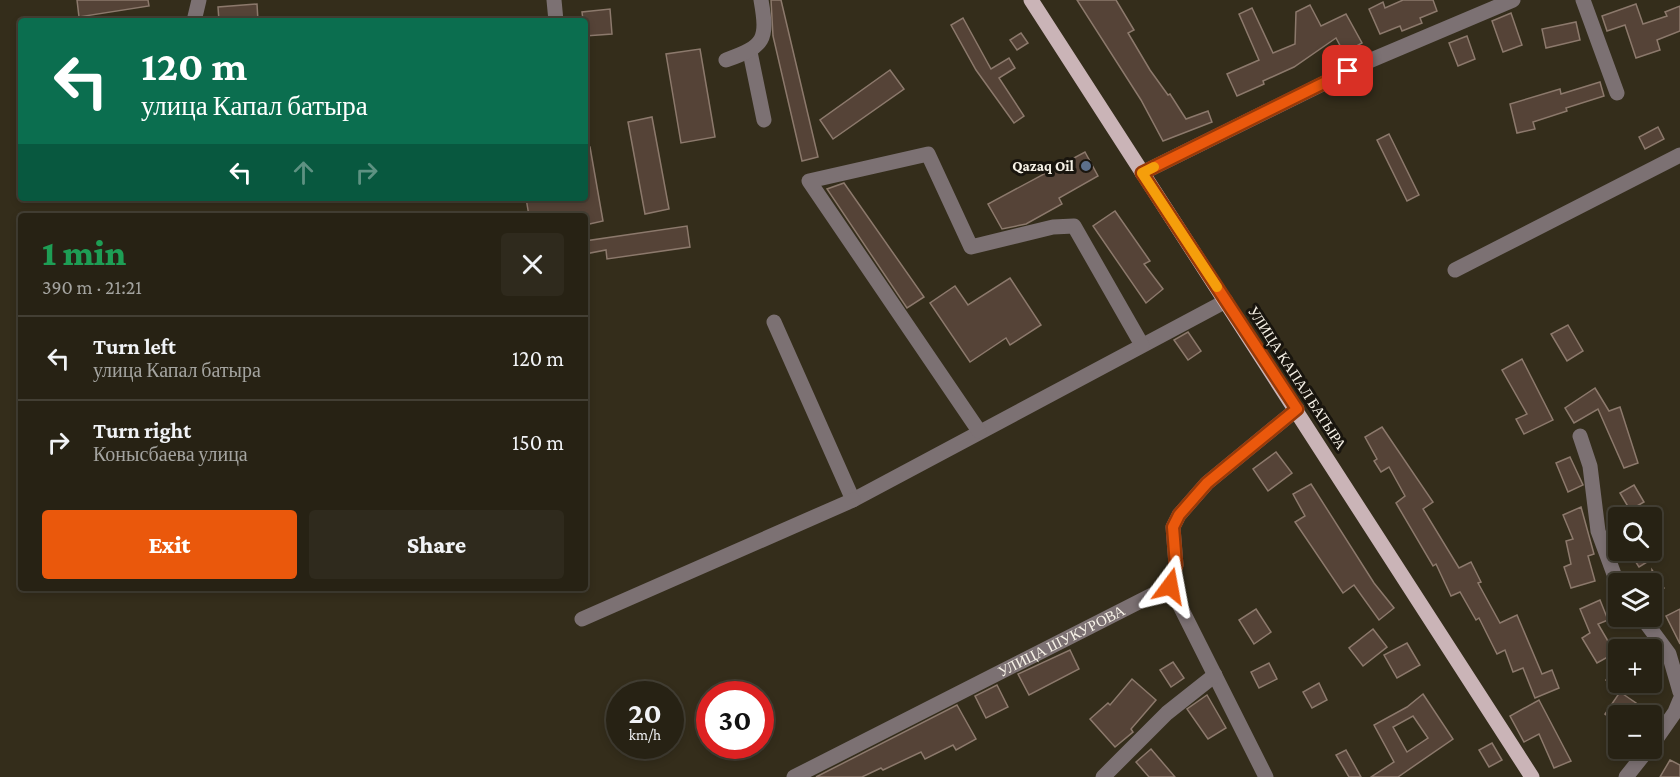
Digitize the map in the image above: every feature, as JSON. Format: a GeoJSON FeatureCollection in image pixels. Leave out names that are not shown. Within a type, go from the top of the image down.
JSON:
{"type":"FeatureCollection","features":[{"type":"Feature","properties":{"kind":"main road","name":"УЛИЦА КАПАЛ БАТЫРА"},"geometry":{"type":"LineString","coordinates":[[1031,0],[1297,409],[1532,777]]}},
{"type":"Feature","properties":{"kind":"street"},"geometry":{"type":"LineString","coordinates":[[195,18],[199,0]]}},
{"type":"Feature","properties":{"kind":"street"},"geometry":{"type":"LineString","coordinates":[[554,0],[556,18]]}},
{"type":"Feature","properties":{"kind":"street"},"geometry":{"type":"LineString","coordinates":[[726,60],[750,52],[762,40],[766,27],[761,0]]}},
{"type":"Feature","properties":{"kind":"street"},"geometry":{"type":"LineString","coordinates":[[1142,173],[1369,60],[1514,0]]}},
{"type":"Feature","properties":{"kind":"street"},"geometry":{"type":"LineString","coordinates":[[1583,0],[1617,93]]}},
{"type":"Feature","properties":{"kind":"street"},"geometry":{"type":"LineString","coordinates":[[750,52],[764,120]]}},
{"type":"Feature","properties":{"kind":"street"},"geometry":{"type":"LineString","coordinates":[[979,431],[809,181],[928,154],[971,247],[1053,227],[1074,226],[1142,345]]}},
{"type":"Feature","properties":{"kind":"street"},"geometry":{"type":"LineString","coordinates":[[1455,270],[1680,155]]}},
{"type":"Feature","properties":{"kind":"street"},"geometry":{"type":"LineString","coordinates":[[582,619],[853,500],[1226,301]]}},
{"type":"Feature","properties":{"kind":"street"},"geometry":{"type":"LineString","coordinates":[[774,322],[853,500]]}},
{"type":"Feature","properties":{"kind":"street"},"geometry":{"type":"LineString","coordinates":[[1266,777],[1170,586],[1176,565],[1173,527],[1179,515],[1207,483],[1297,409]]}},
{"type":"Feature","properties":{"kind":"street"},"geometry":{"type":"LineString","coordinates":[[1580,436],[1590,466],[1598,531],[1614,573]]}},
{"type":"Feature","properties":{"kind":"street","name":"УЛИЦА ШУКУРОВА"},"geometry":{"type":"LineString","coordinates":[[795,777],[1170,586]]}},
{"type":"Feature","properties":{"kind":"street"},"geometry":{"type":"LineString","coordinates":[[1649,627],[1669,654],[1680,692]]}},
{"type":"Feature","properties":{"kind":"street"},"geometry":{"type":"LineString","coordinates":[[1103,777],[1167,713],[1215,675]]}},
{"type":"Feature","properties":{"kind":"street"},"geometry":{"type":"LineString","coordinates":[[1662,730],[1678,707]]}},
{"type":"Feature","properties":{"kind":"street"},"geometry":{"type":"LineString","coordinates":[[1632,775],[1642,759]]}},
{"type":"Feature","properties":{"kind":"building"},"geometry":{"type":"Polygon","coordinates":[[[77,0],[148,0],[149,6],[79,17],[77,0]]]}},
{"type":"Feature","properties":{"kind":"building"},"geometry":{"type":"Polygon","coordinates":[[[771,0],[781,0],[818,157],[802,161],[773,36],[771,0]]]}},
{"type":"Feature","properties":{"kind":"building"},"geometry":{"type":"Polygon","coordinates":[[[1077,0],[1116,0],[1134,30],[1128,33],[1150,70],[1168,95],[1170,94],[1186,119],[1208,111],[1212,122],[1163,141],[1141,100],[1077,0]]]}},
{"type":"Feature","properties":{"kind":"building"},"geometry":{"type":"Polygon","coordinates":[[[1403,0],[1433,0],[1437,11],[1420,18],[1422,23],[1402,31],[1400,26],[1380,34],[1369,9],[1383,2],[1385,8],[1403,0]]]}},
{"type":"Feature","properties":{"kind":"building"},"geometry":{"type":"Polygon","coordinates":[[[257,4],[258,18],[219,18],[218,7],[257,4]]]}},
{"type":"Feature","properties":{"kind":"building"},"geometry":{"type":"Polygon","coordinates":[[[1636,4],[1643,24],[1667,16],[1665,12],[1680,6],[1680,31],[1657,40],[1660,50],[1636,58],[1625,25],[1607,31],[1602,16],[1636,4]]]}},
{"type":"Feature","properties":{"kind":"building"},"geometry":{"type":"Polygon","coordinates":[[[1310,5],[1321,26],[1346,14],[1362,43],[1344,53],[1336,38],[1294,67],[1237,96],[1227,74],[1259,60],[1239,14],[1252,8],[1273,53],[1295,44],[1296,12],[1310,5]]]}},
{"type":"Feature","properties":{"kind":"building"},"geometry":{"type":"Polygon","coordinates":[[[610,9],[612,34],[588,36],[588,18],[583,18],[582,12],[610,9]]]}},
{"type":"Feature","properties":{"kind":"building"},"geometry":{"type":"Polygon","coordinates":[[[1511,13],[1522,45],[1503,52],[1492,21],[1511,13]]]}},
{"type":"Feature","properties":{"kind":"building"},"geometry":{"type":"Polygon","coordinates":[[[963,18],[991,69],[1009,58],[1015,68],[999,78],[1024,116],[1014,123],[976,70],[951,25],[963,18]]]}},
{"type":"Feature","properties":{"kind":"building"},"geometry":{"type":"Polygon","coordinates":[[[1576,22],[1580,40],[1546,48],[1542,29],[1576,22]]]}},
{"type":"Feature","properties":{"kind":"building"},"geometry":{"type":"Polygon","coordinates":[[[1021,33],[1028,43],[1017,50],[1010,40],[1021,33]]]}},
{"type":"Feature","properties":{"kind":"building"},"geometry":{"type":"Polygon","coordinates":[[[1467,36],[1475,59],[1458,66],[1449,43],[1467,36]]]}},
{"type":"Feature","properties":{"kind":"building"},"geometry":{"type":"Polygon","coordinates":[[[700,49],[715,137],[681,143],[666,54],[700,49]]]}},
{"type":"Feature","properties":{"kind":"building"},"geometry":{"type":"Polygon","coordinates":[[[890,70],[904,89],[833,139],[820,120],[890,70]]]}},
{"type":"Feature","properties":{"kind":"building"},"geometry":{"type":"Polygon","coordinates":[[[1600,82],[1604,96],[1533,122],[1535,129],[1517,133],[1510,104],[1560,89],[1561,94],[1600,82]]]}},
{"type":"Feature","properties":{"kind":"building"},"geometry":{"type":"Polygon","coordinates":[[[652,117],[669,209],[645,214],[628,122],[652,117]]]}},
{"type":"Feature","properties":{"kind":"building"},"geometry":{"type":"Polygon","coordinates":[[[1658,127],[1664,139],[1645,149],[1639,137],[1658,127]]]}},
{"type":"Feature","properties":{"kind":"building"},"geometry":{"type":"Polygon","coordinates":[[[1389,134],[1419,195],[1407,201],[1377,140],[1389,134]]]}},
{"type":"Feature","properties":{"kind":"building"},"geometry":{"type":"Polygon","coordinates":[[[588,147],[590,147],[603,221],[588,224],[588,213],[528,213],[526,201],[588,201],[588,147]]]}},
{"type":"Feature","properties":{"kind":"building"},"geometry":{"type":"Polygon","coordinates":[[[1085,152],[1098,176],[1059,198],[1062,204],[1026,224],[1002,229],[988,204],[1085,152]]]}},
{"type":"Feature","properties":{"kind":"building"},"geometry":{"type":"Polygon","coordinates":[[[844,183],[924,297],[907,308],[827,189],[844,183]]]}},
{"type":"Feature","properties":{"kind":"building"},"geometry":{"type":"Polygon","coordinates":[[[1115,211],[1150,261],[1144,264],[1163,289],[1146,303],[1093,226],[1115,211]]]}},
{"type":"Feature","properties":{"kind":"building"},"geometry":{"type":"Polygon","coordinates":[[[687,226],[690,247],[607,259],[606,250],[588,253],[588,241],[687,226]]]}},
{"type":"Feature","properties":{"kind":"building"},"geometry":{"type":"Polygon","coordinates":[[[1010,278],[1041,325],[1010,345],[1006,338],[970,362],[930,303],[955,286],[968,305],[1010,278]]]}},
{"type":"Feature","properties":{"kind":"building"},"geometry":{"type":"Polygon","coordinates":[[[1568,325],[1583,351],[1567,361],[1551,334],[1568,325]]]}},
{"type":"Feature","properties":{"kind":"building"},"geometry":{"type":"Polygon","coordinates":[[[1188,332],[1201,351],[1188,360],[1174,340],[1188,332]]]}},
{"type":"Feature","properties":{"kind":"building"},"geometry":{"type":"Polygon","coordinates":[[[1522,359],[1553,420],[1524,434],[1516,419],[1527,414],[1502,370],[1522,359]]]}},
{"type":"Feature","properties":{"kind":"building"},"geometry":{"type":"Polygon","coordinates":[[[1595,388],[1609,411],[1620,407],[1638,463],[1624,468],[1598,409],[1574,423],[1565,408],[1595,388]]]}},
{"type":"Feature","properties":{"kind":"building"},"geometry":{"type":"Polygon","coordinates":[[[1382,427],[1433,502],[1423,509],[1459,568],[1471,562],[1481,582],[1478,583],[1500,623],[1517,615],[1542,674],[1552,670],[1559,688],[1535,698],[1523,668],[1513,672],[1505,650],[1497,654],[1479,618],[1476,620],[1460,592],[1451,596],[1436,564],[1433,566],[1396,503],[1405,496],[1389,467],[1381,472],[1374,461],[1377,459],[1365,437],[1382,427]]]}},
{"type":"Feature","properties":{"kind":"building"},"geometry":{"type":"Polygon","coordinates":[[[1276,452],[1292,473],[1268,491],[1253,469],[1276,452]]]}},
{"type":"Feature","properties":{"kind":"building"},"geometry":{"type":"Polygon","coordinates":[[[1570,457],[1583,485],[1568,492],[1556,463],[1570,457]]]}},
{"type":"Feature","properties":{"kind":"building"},"geometry":{"type":"Polygon","coordinates":[[[1311,484],[1374,583],[1394,608],[1379,620],[1354,585],[1343,593],[1295,522],[1305,516],[1293,494],[1311,484]]]}},
{"type":"Feature","properties":{"kind":"building"},"geometry":{"type":"Polygon","coordinates":[[[1634,485],[1644,502],[1635,507],[1628,507],[1620,493],[1634,485]]]}},
{"type":"Feature","properties":{"kind":"building"},"geometry":{"type":"Polygon","coordinates":[[[1581,507],[1594,554],[1588,556],[1595,581],[1571,588],[1564,567],[1571,564],[1566,541],[1573,539],[1563,515],[1581,507]]]}},
{"type":"Feature","properties":{"kind":"building"},"geometry":{"type":"Polygon","coordinates":[[[1635,561],[1649,561],[1639,567],[1635,561]]]}},
{"type":"Feature","properties":{"kind":"building"},"geometry":{"type":"Polygon","coordinates":[[[1600,600],[1608,620],[1598,624],[1608,641],[1608,657],[1597,663],[1582,638],[1590,633],[1580,609],[1600,600]]]}},
{"type":"Feature","properties":{"kind":"building"},"geometry":{"type":"Polygon","coordinates":[[[1256,609],[1271,632],[1254,644],[1239,620],[1256,609]]]}},
{"type":"Feature","properties":{"kind":"building"},"geometry":{"type":"Polygon","coordinates":[[[1680,609],[1680,644],[1666,616],[1680,609]]]}},
{"type":"Feature","properties":{"kind":"building"},"geometry":{"type":"Polygon","coordinates":[[[1373,629],[1387,647],[1363,666],[1349,648],[1373,629]]]}},
{"type":"Feature","properties":{"kind":"building"},"geometry":{"type":"Polygon","coordinates":[[[1407,643],[1420,665],[1397,678],[1384,655],[1407,643]]]}},
{"type":"Feature","properties":{"kind":"building"},"geometry":{"type":"Polygon","coordinates":[[[1070,650],[1079,669],[1029,695],[1018,674],[1070,650]]]}},
{"type":"Feature","properties":{"kind":"building"},"geometry":{"type":"Polygon","coordinates":[[[1173,662],[1184,678],[1171,687],[1160,670],[1173,662]]]}},
{"type":"Feature","properties":{"kind":"building"},"geometry":{"type":"Polygon","coordinates":[[[1269,663],[1277,679],[1259,688],[1251,672],[1269,663]]]}},
{"type":"Feature","properties":{"kind":"building"},"geometry":{"type":"Polygon","coordinates":[[[1132,679],[1156,700],[1131,729],[1133,732],[1115,747],[1090,719],[1108,703],[1110,705],[1132,679]]]}},
{"type":"Feature","properties":{"kind":"building"},"geometry":{"type":"Polygon","coordinates":[[[1319,683],[1327,700],[1312,708],[1303,692],[1319,683]]]}},
{"type":"Feature","properties":{"kind":"building"},"geometry":{"type":"Polygon","coordinates":[[[997,685],[1008,707],[986,718],[975,696],[997,685]]]}},
{"type":"Feature","properties":{"kind":"building"},"geometry":{"type":"Polygon","coordinates":[[[1619,693],[1636,703],[1635,705],[1611,705],[1619,693]]]}},
{"type":"Feature","properties":{"kind":"building"},"geometry":{"type":"Polygon","coordinates":[[[1423,694],[1453,739],[1398,777],[1371,777],[1394,762],[1374,725],[1407,707],[1423,694]],[[1413,716],[1393,727],[1407,752],[1428,738],[1413,716]]]}},
{"type":"Feature","properties":{"kind":"building"},"geometry":{"type":"Polygon","coordinates":[[[1207,695],[1226,728],[1208,739],[1187,709],[1207,695]]]}},
{"type":"Feature","properties":{"kind":"building"},"geometry":{"type":"Polygon","coordinates":[[[1539,700],[1571,761],[1554,768],[1539,734],[1524,742],[1510,716],[1539,700]]]}},
{"type":"Feature","properties":{"kind":"building"},"geometry":{"type":"Polygon","coordinates":[[[957,705],[976,739],[956,750],[953,745],[925,759],[921,752],[862,777],[816,777],[957,705]]]}},
{"type":"Feature","properties":{"kind":"building"},"geometry":{"type":"Polygon","coordinates":[[[1492,743],[1502,760],[1489,767],[1479,750],[1492,743]]]}},
{"type":"Feature","properties":{"kind":"building"},"geometry":{"type":"Polygon","coordinates":[[[1151,749],[1175,777],[1149,777],[1136,762],[1151,749]]]}},
{"type":"Feature","properties":{"kind":"building"},"geometry":{"type":"Polygon","coordinates":[[[1346,750],[1361,777],[1349,777],[1336,755],[1346,750]]]}},
{"type":"Feature","properties":{"kind":"building"},"geometry":{"type":"Polygon","coordinates":[[[1670,760],[1680,765],[1680,777],[1660,777],[1670,760]]]}},
{"type":"Feature","properties":{"kind":"slow traffic"},"geometry":{"type":"LineString","coordinates":[[1154,167],[1142,173],[1217,287]]}},
{"type":"Feature","properties":{"kind":"place","name":"Qazaq Oil"},"geometry":{"type":"Point","coordinates":[1086,166]}},
{"type":"Feature","properties":{"kind":"route"},"geometry":{"type":"LineString","coordinates":[[1170,586],[1176,565],[1173,527],[1179,515],[1207,483],[1297,409],[1142,173],[1348,71]]}}]}
